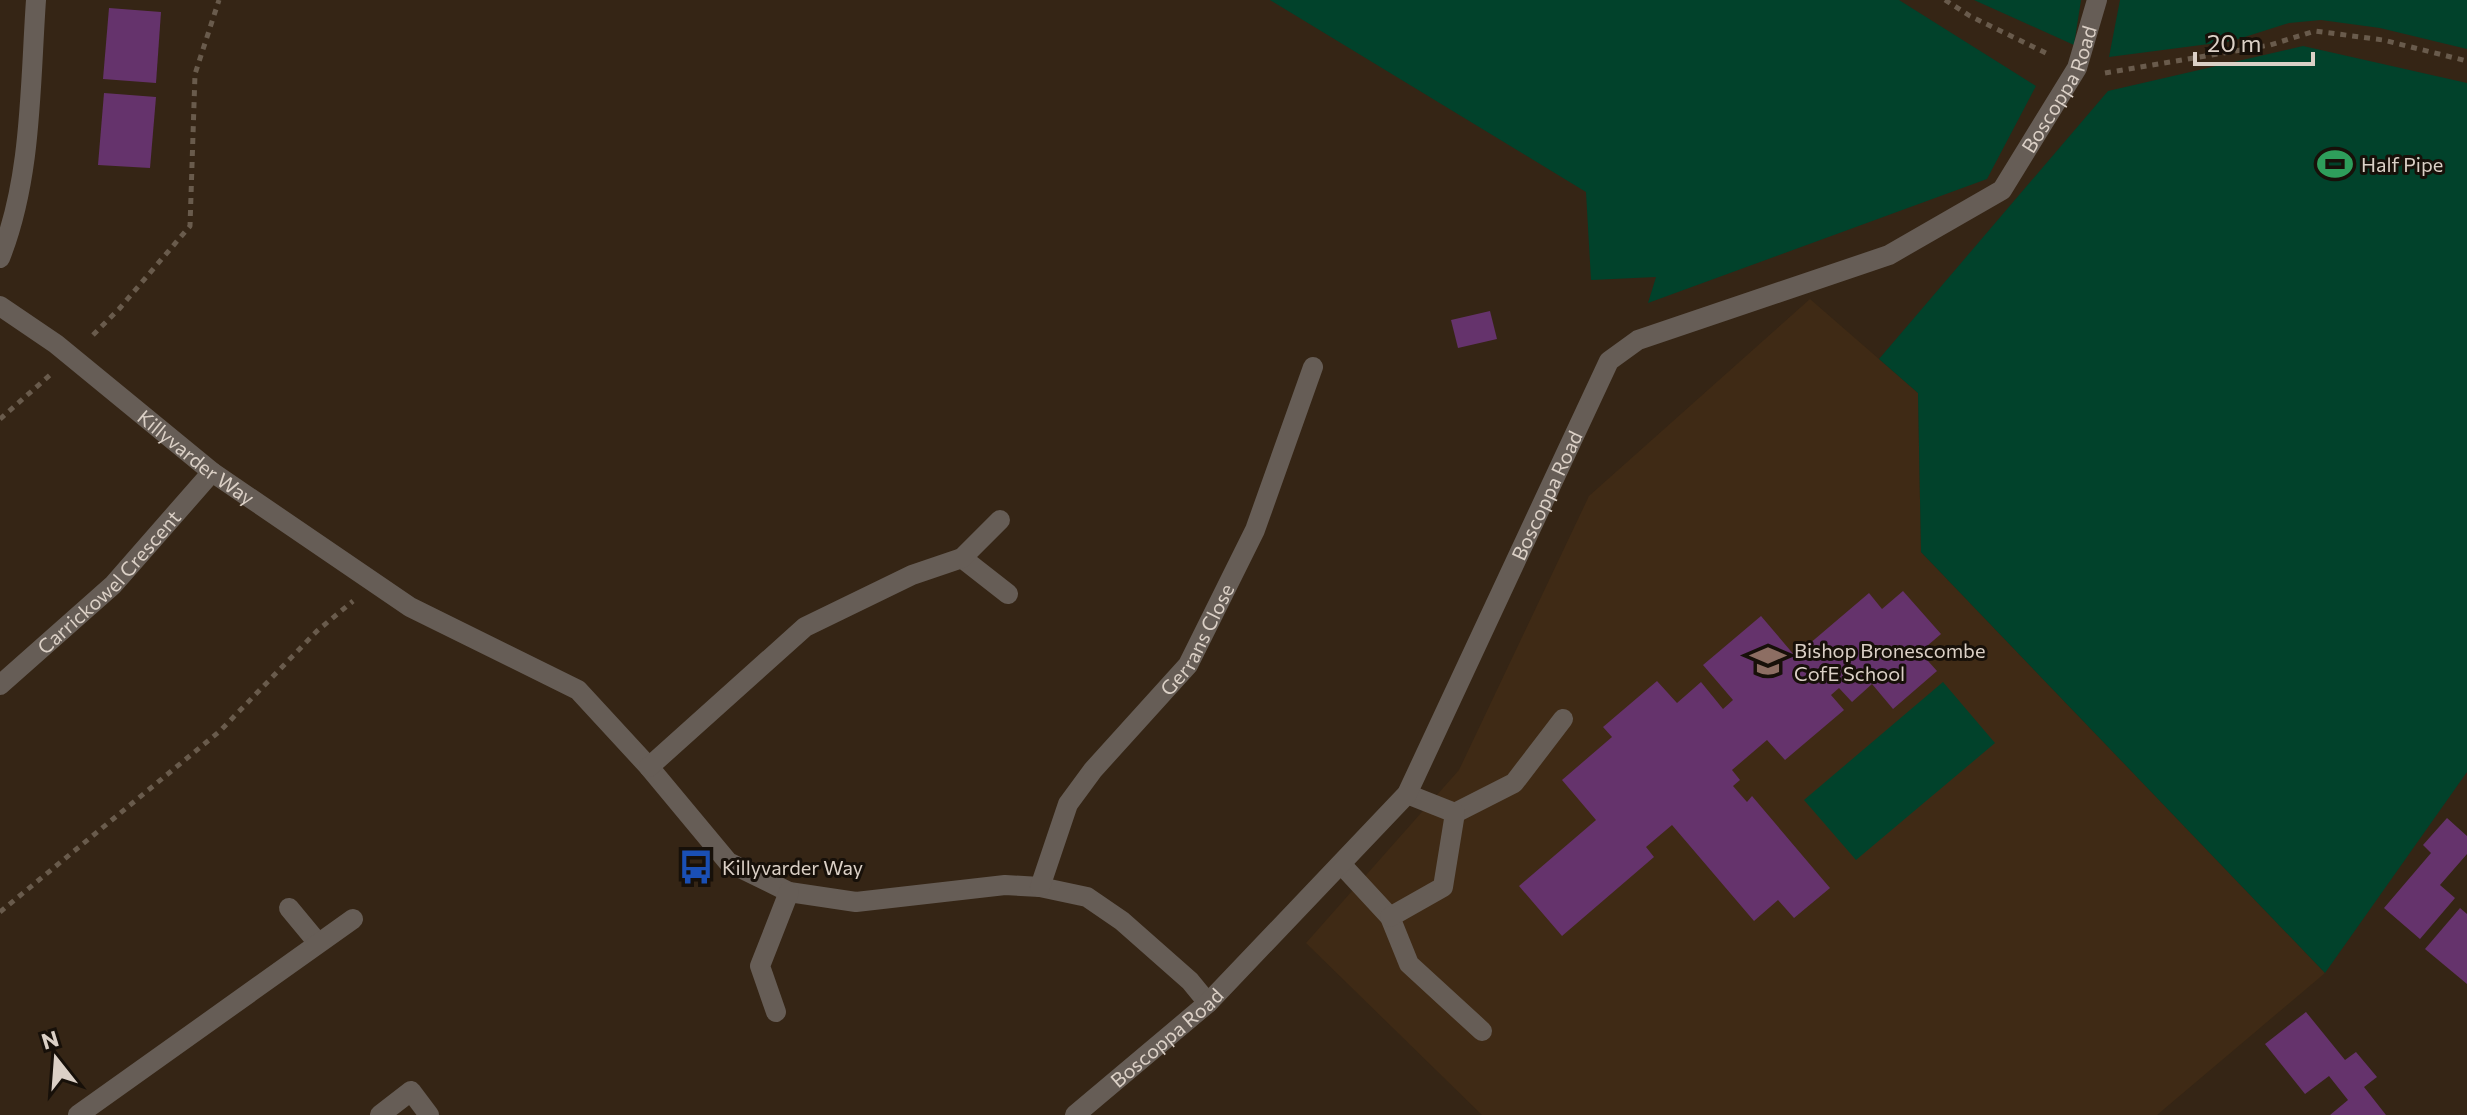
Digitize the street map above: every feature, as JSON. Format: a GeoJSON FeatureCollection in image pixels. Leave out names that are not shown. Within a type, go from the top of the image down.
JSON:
{"type":"FeatureCollection","features":[{"type":"Feature","properties":{"kind":"street"},"geometry":{"type":"LineString","coordinates":[[0,258],[9,236],[25,150],[36,0]]}},
{"type":"Feature","properties":{"kind":"street","name":"Boscoppa Road"},"geometry":{"type":"LineString","coordinates":[[1075,1115],[1208,1003],[1407,794],[1609,361],[1638,340],[1889,255],[2002,190],[2077,68],[2097,0]]}},
{"type":"Feature","properties":{"kind":"street","name":"Killyvarder Way"},"geometry":{"type":"LineString","coordinates":[[0,306],[71,356],[212,472],[410,607],[578,690],[649,767],[728,862],[789,892],[856,902],[1005,885],[1040,887],[1087,897],[1122,921],[1190,981],[1208,1003]]}},
{"type":"Feature","properties":{"kind":"street","name":"Gerrans Close"},"geometry":{"type":"LineString","coordinates":[[1040,887],[1068,804],[1093,770],[1188,665],[1255,530],[1313,367]]}},
{"type":"Feature","properties":{"kind":"street","name":"Carrickowel Crescent"},"geometry":{"type":"LineString","coordinates":[[0,685],[113,585],[212,472]]}},
{"type":"Feature","properties":{"kind":"street"},"geometry":{"type":"LineString","coordinates":[[649,767],[805,627],[912,575],[962,558],[1000,520]]}},
{"type":"Feature","properties":{"kind":"street"},"geometry":{"type":"LineString","coordinates":[[962,558],[1008,594]]}},
{"type":"Feature","properties":{"kind":"street"},"geometry":{"type":"LineString","coordinates":[[1407,794],[1455,813],[1514,783],[1563,719]]}},
{"type":"Feature","properties":{"kind":"street"},"geometry":{"type":"LineString","coordinates":[[1390,917],[1443,887],[1455,813]]}},
{"type":"Feature","properties":{"kind":"street"},"geometry":{"type":"LineString","coordinates":[[1341,864],[1390,917],[1409,964],[1482,1031]]}},
{"type":"Feature","properties":{"kind":"street"},"geometry":{"type":"LineString","coordinates":[[776,1012],[760,966],[789,892]]}},
{"type":"Feature","properties":{"kind":"street"},"geometry":{"type":"LineString","coordinates":[[289,908],[318,943]]}},
{"type":"Feature","properties":{"kind":"street"},"geometry":{"type":"LineString","coordinates":[[78,1115],[353,919]]}},
{"type":"Feature","properties":{"kind":"street"},"geometry":{"type":"LineString","coordinates":[[380,1115],[411,1091],[429,1115]]}},
{"type":"Feature","properties":{"kind":"path"},"geometry":{"type":"LineString","coordinates":[[0,419],[119,309],[190,226],[195,74],[219,0]]}},
{"type":"Feature","properties":{"kind":"path"},"geometry":{"type":"LineString","coordinates":[[1945,0],[1970,16],[2077,68],[2105,73],[2270,45],[2315,31],[2383,40],[2467,61]]}},
{"type":"Feature","properties":{"kind":"path"},"geometry":{"type":"LineString","coordinates":[[0,912],[220,731],[317,631],[375,583]]}},
{"type":"Feature","properties":{"kind":"shaded area","name":"Bishop Bronescombe CofE School"},"geometry":{"type":"Polygon","coordinates":[[[1810,299],[1918,393],[1921,552],[2325,973],[2157,1115],[1482,1115],[1306,943],[1459,770],[1589,496],[1810,299]]]}},
{"type":"Feature","properties":{"kind":"green space"},"geometry":{"type":"Polygon","coordinates":[[[1270,0],[1899,0],[2036,86],[1987,179],[1648,303],[1656,277],[1591,280],[1586,192],[1270,0]]]}},
{"type":"Feature","properties":{"kind":"green space"},"geometry":{"type":"Polygon","coordinates":[[[1974,0],[2081,0],[2074,45],[1974,0]]]}},
{"type":"Feature","properties":{"kind":"green space"},"geometry":{"type":"Polygon","coordinates":[[[2120,0],[2467,0],[2467,49],[2380,28],[2321,20],[2289,23],[2232,41],[2109,57],[2120,0]]]}},
{"type":"Feature","properties":{"kind":"green space"},"geometry":{"type":"Polygon","coordinates":[[[2303,46],[2467,83],[2467,772],[2325,973],[1921,552],[1918,393],[1879,359],[2108,91],[2303,46]]]}},
{"type":"Feature","properties":{"kind":"green space"},"geometry":{"type":"Polygon","coordinates":[[[1943,682],[1995,743],[1856,860],[1804,800],[1943,682]]]}},
{"type":"Feature","properties":{"kind":"building"},"geometry":{"type":"Polygon","coordinates":[[[109,8],[161,12],[156,83],[103,79],[109,8]]]}},
{"type":"Feature","properties":{"kind":"building"},"geometry":{"type":"Polygon","coordinates":[[[104,93],[156,97],[150,168],[98,165],[104,93]]]}},
{"type":"Feature","properties":{"kind":"building"},"geometry":{"type":"Polygon","coordinates":[[[1490,311],[1497,339],[1458,348],[1451,320],[1490,311]]]}},
{"type":"Feature","properties":{"kind":"building"},"geometry":{"type":"Polygon","coordinates":[[[1903,591],[1941,634],[1920,652],[1937,671],[1893,709],[1872,684],[1852,702],[1839,688],[1831,695],[1844,710],[1785,760],[1767,740],[1732,770],[1740,780],[1733,786],[1747,802],[1752,796],[1830,888],[1794,918],[1778,900],[1754,921],[1672,825],[1646,847],[1654,857],[1562,936],[1519,886],[1596,820],[1562,780],[1612,737],[1603,727],[1657,681],[1677,703],[1701,682],[1723,709],[1733,700],[1703,665],[1761,616],[1795,656],[1869,593],[1882,609],[1903,591]]]}},
{"type":"Feature","properties":{"kind":"building"},"geometry":{"type":"Polygon","coordinates":[[[2447,818],[2467,836],[2467,854],[2440,885],[2455,898],[2420,939],[2384,908],[2431,853],[2423,845],[2447,818]]]}},
{"type":"Feature","properties":{"kind":"building"},"geometry":{"type":"Polygon","coordinates":[[[2460,908],[2467,914],[2467,984],[2425,949],[2460,908]]]}},
{"type":"Feature","properties":{"kind":"building"},"geometry":{"type":"Polygon","coordinates":[[[2306,1012],[2345,1060],[2356,1052],[2377,1077],[2364,1087],[2386,1115],[2330,1115],[2348,1100],[2329,1076],[2305,1094],[2265,1044],[2306,1012]]]}},
{"type":"Feature","properties":{"kind":"place","name":"Half Pipe"},"geometry":{"type":"Point","coordinates":[2335,164]}},
{"type":"Feature","properties":{"kind":"place","name":"Bishop Bronescombe CofE School"},"geometry":{"type":"Point","coordinates":[1768,661]}},
{"type":"Feature","properties":{"kind":"place","name":"Killyvarder Way"},"geometry":{"type":"Point","coordinates":[696,867]}}]}
